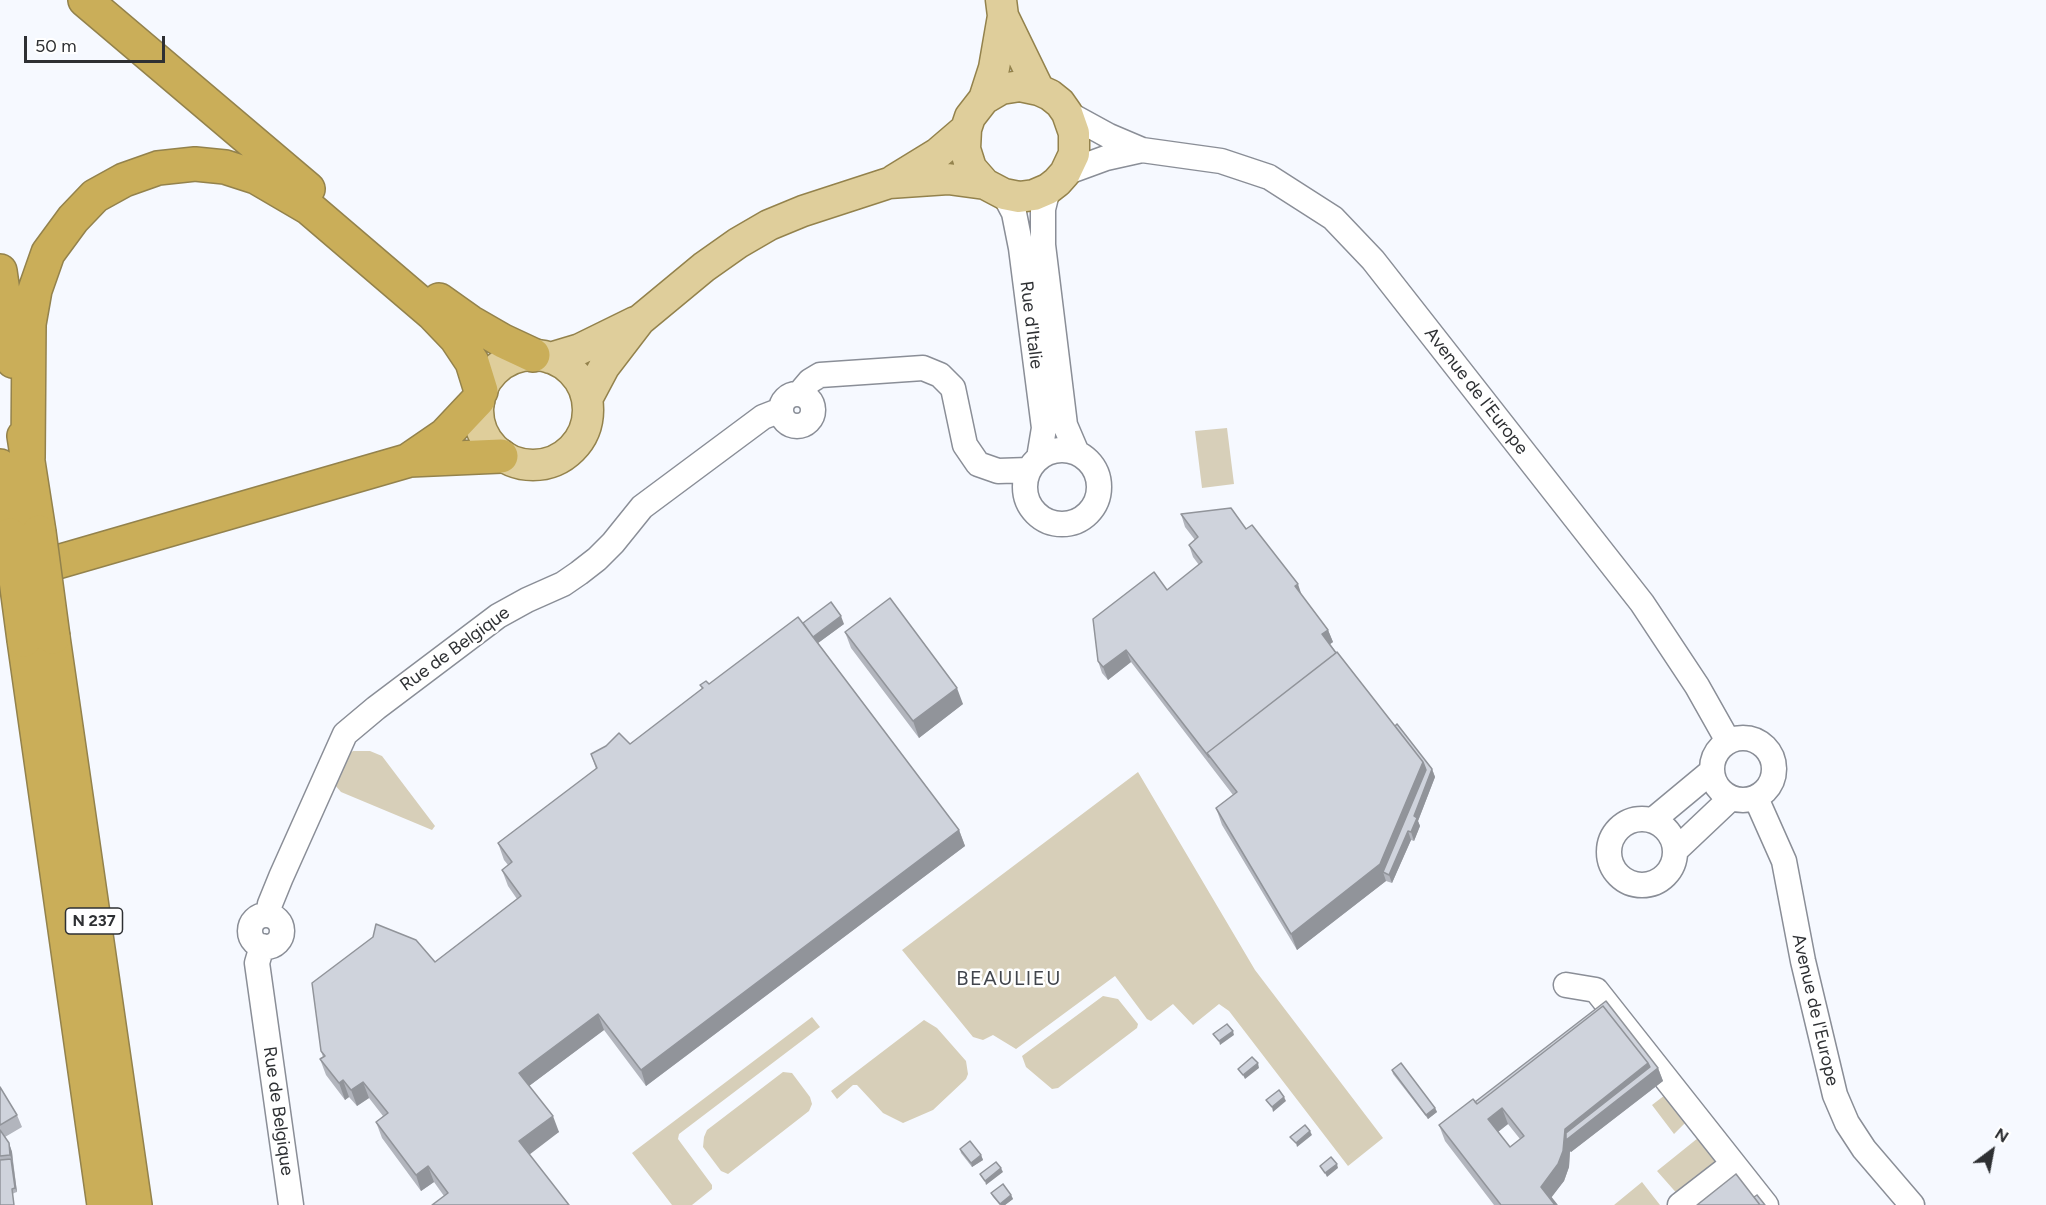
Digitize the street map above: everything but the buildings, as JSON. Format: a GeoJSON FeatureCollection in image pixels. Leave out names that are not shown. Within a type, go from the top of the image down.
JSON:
{"type":"FeatureCollection","features":[{"type":"Feature","properties":{"kind":"highway"},"geometry":{"type":"LineString","coordinates":[[85,0],[448,308],[503,341],[542,356]]}},
{"type":"Feature","properties":{"kind":"highway"},"geometry":{"type":"LineString","coordinates":[[14,462],[29,324],[35,290],[48,253],[73,219],[96,196],[124,180],[158,168],[195,164],[225,167],[256,177],[309,208],[448,330],[472,363],[479,396],[445,435],[410,459]]}},
{"type":"Feature","properties":{"kind":"highway","name":"N 237"},"geometry":{"type":"LineString","coordinates":[[0,271],[14,462],[16,524],[39,639],[135,1205]]}},
{"type":"Feature","properties":{"kind":"highway"},"geometry":{"type":"LineString","coordinates":[[0,579],[410,459],[501,456]]}},
{"type":"Feature","properties":{"kind":"highway","name":"N 237"},"geometry":{"type":"LineString","coordinates":[[39,639],[104,1205]]}},
{"type":"Feature","properties":{"kind":"main road"},"geometry":{"type":"LineString","coordinates":[[1002,8],[1039,90]]}},
{"type":"Feature","properties":{"kind":"main road"},"geometry":{"type":"LineString","coordinates":[[984,99],[994,68],[1002,8]]}},
{"type":"Feature","properties":{"kind":"main road"},"geometry":{"type":"LineString","coordinates":[[889,183],[948,179],[1019,197],[1034,195],[1057,181],[1074,154],[1074,133],[1067,113],[1050,95],[1020,86],[1001,89],[984,99],[976,107],[966,129],[965,149],[971,168],[994,189]]}},
{"type":"Feature","properties":{"kind":"main road"},"geometry":{"type":"LineString","coordinates":[[587,399],[604,367],[640,320],[704,267],[769,225],[814,207],[889,183],[938,153],[966,129]]}},
{"type":"Feature","properties":{"kind":"main road"},"geometry":{"type":"LineString","coordinates":[[542,356],[567,367],[580,381],[587,399],[588,416],[584,432],[576,446],[563,457],[548,464],[532,466],[516,463],[501,456],[486,441],[478,421],[479,396],[489,376],[501,365],[516,357],[542,356],[580,349],[640,320]]}},
{"type":"Feature","properties":{"kind":"street","name":"Avenue de l'Europe"},"geometry":{"type":"LineString","coordinates":[[1067,113],[1109,136],[1142,150],[1221,161],[1269,177],[1333,218],[1373,260],[1642,603],[1697,686],[1728,741]]}},
{"type":"Feature","properties":{"kind":"street","name":"Avenue de l'Europe"},"geometry":{"type":"LineString","coordinates":[[1057,181],[1106,158],[1142,150]]}},
{"type":"Feature","properties":{"kind":"street","name":"Rue d'Italie"},"geometry":{"type":"LineString","coordinates":[[1057,181],[1043,209],[1043,245],[1065,425],[1077,453]]}},
{"type":"Feature","properties":{"kind":"street","name":"Rue d'Italie"},"geometry":{"type":"LineString","coordinates":[[994,189],[1014,213],[1022,248],[1044,428],[1034,464]]}},
{"type":"Feature","properties":{"kind":"street","name":"Rue de Belgique"},"geometry":{"type":"LineString","coordinates":[[291,1205],[258,963],[261,946],[274,945],[280,937],[279,923],[268,915],[270,904],[345,734],[498,616],[563,584],[579,573],[613,543],[642,507],[763,417],[790,402],[810,381],[820,375],[923,368],[940,375],[953,388],[965,445],[978,464],[998,471],[1034,464]]}},
{"type":"Feature","properties":{"kind":"street"},"geometry":{"type":"LineString","coordinates":[[1057,450],[1077,453],[1092,466],[1097,476],[1099,487],[1093,507],[1086,515],[1067,523],[1043,519],[1026,497],[1025,483],[1034,464],[1057,450]]}},
{"type":"Feature","properties":{"kind":"street"},"geometry":{"type":"LineString","coordinates":[[1750,738],[1760,743],[1769,752],[1774,762],[1775,771],[1772,782],[1765,792],[1756,798],[1742,801],[1731,798],[1718,788],[1712,771],[1712,763],[1716,753],[1728,741],[1750,738]]}},
{"type":"Feature","properties":{"kind":"street"},"geometry":{"type":"LineString","coordinates":[[1653,820],[1712,771]]}},
{"type":"Feature","properties":{"kind":"street"},"geometry":{"type":"LineString","coordinates":[[1676,850],[1731,798]]}},
{"type":"Feature","properties":{"kind":"street","name":"Avenue de l'Europe"},"geometry":{"type":"LineString","coordinates":[[1756,798],[1784,861],[1810,994],[1834,1095],[1847,1123],[1864,1149],[1912,1205]]}},
{"type":"Feature","properties":{"kind":"street"},"geometry":{"type":"LineString","coordinates":[[1644,818],[1653,820],[1669,832],[1676,850],[1675,861],[1663,878],[1644,885],[1634,884],[1616,872],[1609,854],[1614,835],[1627,822],[1644,818]]}},
{"type":"Feature","properties":{"kind":"street"},"geometry":{"type":"LineString","coordinates":[[1566,985],[1596,990],[1766,1205]]}},
{"type":"Feature","properties":{"kind":"street"},"geometry":{"type":"LineString","coordinates":[[1680,1205],[1733,1164]]}},
{"type":"Feature","properties":{"kind":"shaded area"},"geometry":{"type":"Polygon","coordinates":[[[1227,428],[1234,484],[1202,488],[1195,431],[1227,428]]]}},
{"type":"Feature","properties":{"kind":"shaded area"},"geometry":{"type":"Polygon","coordinates":[[[353,751],[370,751],[382,756],[435,826],[432,830],[341,792],[334,784],[344,757],[353,751]]]}},
{"type":"Feature","properties":{"kind":"shaded area"},"geometry":{"type":"Polygon","coordinates":[[[1138,772],[1255,970],[1383,1138],[1348,1166],[1229,1011],[1219,1004],[1193,1025],[1173,1004],[1151,1021],[1147,1019],[1115,976],[1016,1049],[993,1035],[983,1040],[973,1037],[902,950],[1138,772]]]}},
{"type":"Feature","properties":{"kind":"shaded area"},"geometry":{"type":"Polygon","coordinates":[[[1103,996],[1118,999],[1138,1024],[1137,1028],[1058,1088],[1052,1089],[1026,1067],[1022,1056],[1103,996]]]}},
{"type":"Feature","properties":{"kind":"shaded area"},"geometry":{"type":"Polygon","coordinates":[[[812,1017],[820,1027],[679,1134],[678,1139],[712,1185],[712,1189],[692,1205],[672,1205],[632,1153],[812,1017]]]}},
{"type":"Feature","properties":{"kind":"shaded area"},"geometry":{"type":"Polygon","coordinates":[[[924,1020],[937,1028],[966,1061],[968,1074],[966,1079],[933,1110],[903,1123],[883,1113],[857,1085],[853,1085],[837,1099],[831,1091],[924,1020]]]}},
{"type":"Feature","properties":{"kind":"shaded area"},"geometry":{"type":"Polygon","coordinates":[[[783,1072],[792,1073],[810,1097],[812,1104],[809,1111],[728,1174],[721,1171],[703,1147],[707,1130],[783,1072]]]}},
{"type":"Feature","properties":{"kind":"shaded area"},"geometry":{"type":"Polygon","coordinates":[[[1665,1095],[1685,1123],[1674,1134],[1652,1105],[1665,1095]]]}},
{"type":"Feature","properties":{"kind":"shaded area"},"geometry":{"type":"Polygon","coordinates":[[[1698,1138],[1720,1164],[1680,1197],[1657,1171],[1698,1138]]]}},
{"type":"Feature","properties":{"kind":"shaded area"},"geometry":{"type":"Polygon","coordinates":[[[1642,1182],[1660,1205],[1614,1205],[1642,1182]]]}},
{"type":"Feature","properties":{"kind":"district","name":"BEAULIEU"},"geometry":{"type":"Point","coordinates":[1009,979]}}]}
